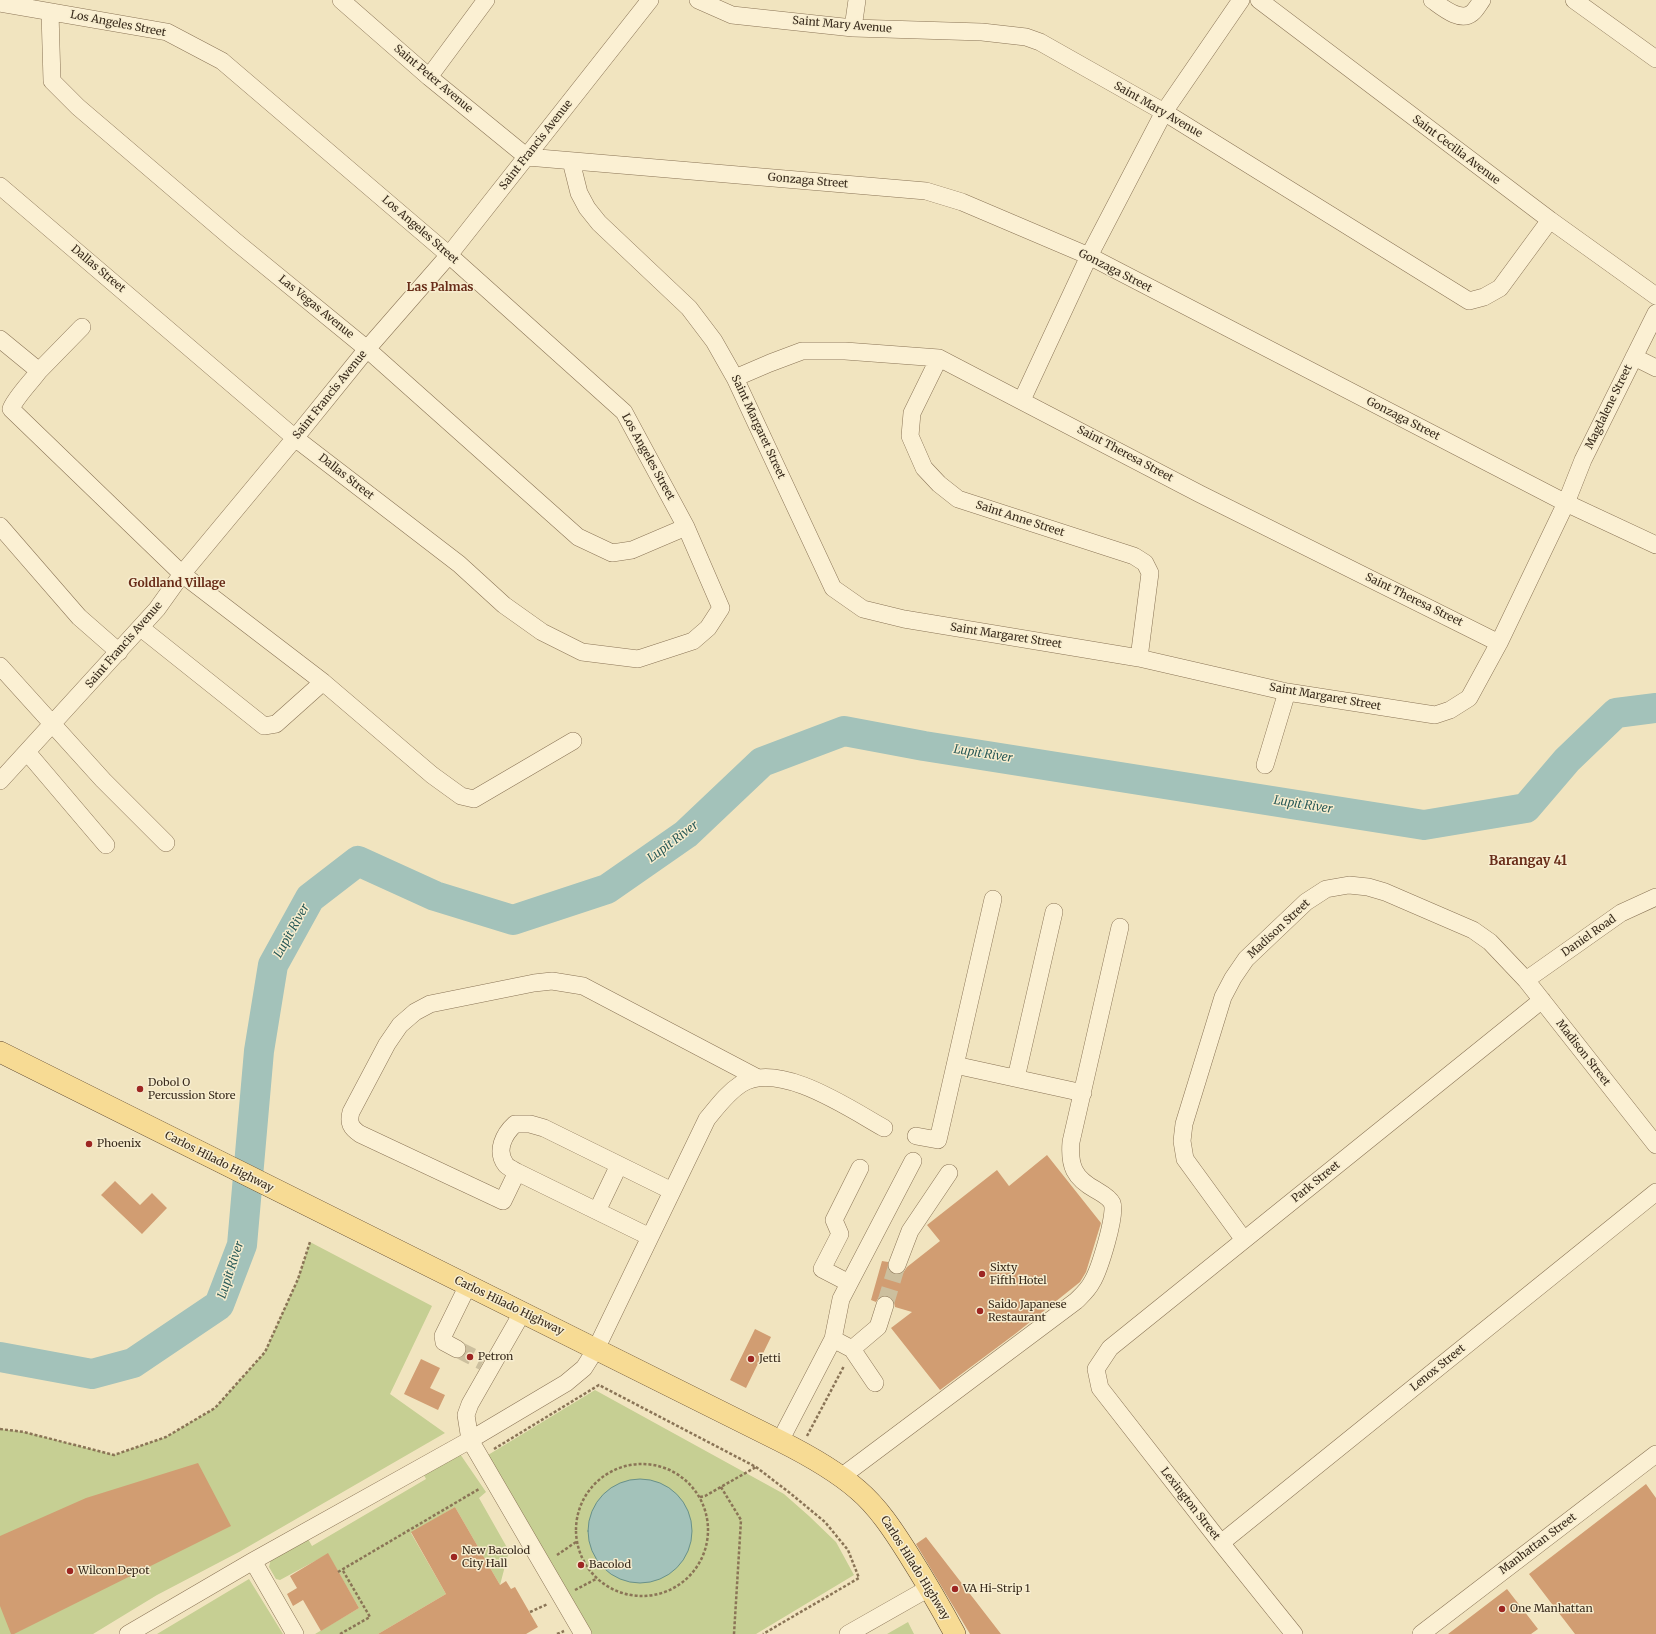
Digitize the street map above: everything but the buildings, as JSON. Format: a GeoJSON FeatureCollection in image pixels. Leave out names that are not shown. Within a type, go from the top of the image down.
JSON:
{"type":"FeatureCollection","features":[{"type":"Feature","properties":{"kind":"main road","name":"Carlos Hilado Highway"},"geometry":{"type":"LineString","coordinates":[[0,1052],[799,1451],[841,1477],[859,1491],[875,1507],[902,1544],[955,1634]]}},
{"type":"Feature","properties":{"kind":"street","name":"Saint Peter Avenue"},"geometry":{"type":"LineString","coordinates":[[341,0],[429,77],[527,157]]}},
{"type":"Feature","properties":{"kind":"street"},"geometry":{"type":"LineString","coordinates":[[429,77],[486,0]]}},
{"type":"Feature","properties":{"kind":"street","name":"Saint Francis Avenue"},"geometry":{"type":"LineString","coordinates":[[0,781],[158,609],[182,574],[296,438],[367,349],[449,255],[650,0]]}},
{"type":"Feature","properties":{"kind":"street","name":"Saint Mary Avenue"},"geometry":{"type":"LineString","coordinates":[[698,0],[732,15],[853,28],[982,32],[1026,37],[1040,42],[1164,112],[1469,301],[1484,297],[1500,288],[1550,220]]}},
{"type":"Feature","properties":{"kind":"street"},"geometry":{"type":"LineString","coordinates":[[853,28],[857,0]]}},
{"type":"Feature","properties":{"kind":"street"},"geometry":{"type":"LineString","coordinates":[[1022,400],[1089,256],[1164,112],[1241,0]]}},
{"type":"Feature","properties":{"kind":"street","name":"Saint Cecilia Avenue"},"geometry":{"type":"LineString","coordinates":[[1259,0],[1550,220],[1656,296]]}},
{"type":"Feature","properties":{"kind":"street"},"geometry":{"type":"LineString","coordinates":[[1432,0],[1450,13],[1463,16],[1472,14],[1482,0]]}},
{"type":"Feature","properties":{"kind":"street"},"geometry":{"type":"LineString","coordinates":[[1574,0],[1656,59]]}},
{"type":"Feature","properties":{"kind":"street","name":"Los Angeles Street"},"geometry":{"type":"LineString","coordinates":[[0,2],[167,32],[222,61],[449,255],[624,412],[686,527],[721,608]]}},
{"type":"Feature","properties":{"kind":"street","name":"Las Vegas Avenue"},"geometry":{"type":"LineString","coordinates":[[50,12],[52,81],[78,107],[367,349],[578,537],[612,553],[632,550],[686,527]]}},
{"type":"Feature","properties":{"kind":"street","name":"Gonzaga Street"},"geometry":{"type":"LineString","coordinates":[[527,157],[926,191],[962,202],[1089,256],[1566,503],[1656,545]]}},
{"type":"Feature","properties":{"kind":"street","name":"Saint Margaret Street"},"geometry":{"type":"LineString","coordinates":[[571,161],[579,193],[586,208],[599,223],[689,308],[714,341],[736,378],[833,588],[863,609],[904,619],[1139,658],[1287,692],[1435,715],[1450,710],[1469,698],[1499,643],[1566,503]]}},
{"type":"Feature","properties":{"kind":"street","name":"Dallas Street"},"geometry":{"type":"LineString","coordinates":[[0,186],[296,438],[459,564],[504,605],[542,632],[582,652],[638,659],[693,641],[708,628],[721,608]]}},
{"type":"Feature","properties":{"kind":"street","name":"Magdalene Street"},"geometry":{"type":"LineString","coordinates":[[1566,503],[1583,460],[1656,313]]}},
{"type":"Feature","properties":{"kind":"street"},"geometry":{"type":"LineString","coordinates":[[82,327],[39,371],[11,409],[182,574],[323,682],[432,775],[461,796],[474,799],[573,742]]}},
{"type":"Feature","properties":{"kind":"street"},"geometry":{"type":"LineString","coordinates":[[0,339],[39,371]]}},
{"type":"Feature","properties":{"kind":"street","name":"Saint Theresa Street"},"geometry":{"type":"LineString","coordinates":[[736,378],[770,363],[802,352],[845,351],[939,358],[1200,494],[1499,643]]}},
{"type":"Feature","properties":{"kind":"street"},"geometry":{"type":"LineString","coordinates":[[1634,357],[1656,368]]}},
{"type":"Feature","properties":{"kind":"street","name":"Saint Anne Street"},"geometry":{"type":"LineString","coordinates":[[939,358],[912,413],[910,436],[924,468],[939,484],[958,499],[1134,556],[1145,563],[1150,573],[1139,658]]}},
{"type":"Feature","properties":{"kind":"street"},"geometry":{"type":"LineString","coordinates":[[0,526],[79,617],[119,652]]}},
{"type":"Feature","properties":{"kind":"street"},"geometry":{"type":"LineString","coordinates":[[141,628],[264,726],[276,724],[323,682]]}},
{"type":"Feature","properties":{"kind":"street"},"geometry":{"type":"LineString","coordinates":[[0,666],[103,780],[166,843]]}},
{"type":"Feature","properties":{"kind":"street"},"geometry":{"type":"LineString","coordinates":[[1265,765],[1287,692]]}},
{"type":"Feature","properties":{"kind":"street"},"geometry":{"type":"LineString","coordinates":[[27,752],[106,845]]}},
{"type":"Feature","properties":{"kind":"street","name":"Madison Street"},"geometry":{"type":"LineString","coordinates":[[1244,1240],[1185,1159],[1182,1141],[1184,1124],[1223,997],[1232,978],[1246,959],[1306,902],[1326,889],[1349,885],[1368,887],[1385,892],[1473,930],[1490,942],[1526,980],[1656,1145]]}},
{"type":"Feature","properties":{"kind":"street","name":"Daniel Road"},"geometry":{"type":"LineString","coordinates":[[1526,980],[1621,914],[1656,897]]}},
{"type":"Feature","properties":{"kind":"street"},"geometry":{"type":"LineString","coordinates":[[916,1136],[938,1140],[993,899]]}},
{"type":"Feature","properties":{"kind":"street"},"geometry":{"type":"LineString","coordinates":[[1016,1078],[1054,912]]}},
{"type":"Feature","properties":{"kind":"street"},"geometry":{"type":"LineString","coordinates":[[841,1477],[1076,1301],[1086,1292],[1093,1282],[1098,1271],[1113,1217],[1112,1203],[1102,1193],[1088,1186],[1079,1178],[1072,1168],[1070,1154],[1120,927]]}},
{"type":"Feature","properties":{"kind":"street"},"geometry":{"type":"LineString","coordinates":[[517,1172],[503,1201],[360,1134],[350,1126],[349,1120],[351,1112],[387,1044],[400,1025],[415,1012],[430,1004],[534,983],[552,981],[566,982],[583,986],[756,1077]]}},
{"type":"Feature","properties":{"kind":"street","name":"Park Street"},"geometry":{"type":"LineString","coordinates":[[1096,1369],[1110,1348],[1542,1000]]}},
{"type":"Feature","properties":{"kind":"street"},"geometry":{"type":"LineString","coordinates":[[955,1065],[1083,1093]]}},
{"type":"Feature","properties":{"kind":"street"},"geometry":{"type":"LineString","coordinates":[[128,1634],[253,1561],[470,1440],[566,1383],[584,1368],[596,1349],[707,1119],[724,1098],[741,1084],[756,1077],[773,1077],[805,1086],[884,1128]]}},
{"type":"Feature","properties":{"kind":"street"},"geometry":{"type":"LineString","coordinates":[[650,1237],[517,1172],[506,1165],[501,1156],[501,1146],[506,1132],[515,1124],[530,1124],[544,1128],[672,1191]]}},
{"type":"Feature","properties":{"kind":"street"},"geometry":{"type":"LineString","coordinates":[[780,1441],[833,1339],[840,1299],[913,1161]]}},
{"type":"Feature","properties":{"kind":"street"},"geometry":{"type":"LineString","coordinates":[[597,1211],[619,1165]]}},
{"type":"Feature","properties":{"kind":"street"},"geometry":{"type":"LineString","coordinates":[[849,1283],[822,1269],[840,1234],[834,1220],[860,1168]]}},
{"type":"Feature","properties":{"kind":"street"},"geometry":{"type":"LineString","coordinates":[[897,1265],[910,1231],[949,1173]]}},
{"type":"Feature","properties":{"kind":"street","name":"Lenox Street"},"geometry":{"type":"LineString","coordinates":[[1221,1543],[1656,1192]]}},
{"type":"Feature","properties":{"kind":"street"},"geometry":{"type":"LineString","coordinates":[[457,1349],[444,1342],[443,1336],[468,1285]]}},
{"type":"Feature","properties":{"kind":"street"},"geometry":{"type":"LineString","coordinates":[[852,1349],[878,1327],[885,1304]]}},
{"type":"Feature","properties":{"kind":"street"},"geometry":{"type":"LineString","coordinates":[[522,1312],[487,1365],[470,1404],[466,1416],[470,1440],[583,1634]]}},
{"type":"Feature","properties":{"kind":"street"},"geometry":{"type":"LineString","coordinates":[[833,1339],[852,1349],[875,1383]]}},
{"type":"Feature","properties":{"kind":"street","name":"Lexington Street"},"geometry":{"type":"LineString","coordinates":[[1096,1369],[1100,1388],[1294,1634]]}},
{"type":"Feature","properties":{"kind":"street","name":"Manhattan Street"},"geometry":{"type":"LineString","coordinates":[[1421,1634],[1656,1454]]}},
{"type":"Feature","properties":{"kind":"street"},"geometry":{"type":"LineString","coordinates":[[253,1561],[295,1634]]}},
{"type":"Feature","properties":{"kind":"street"},"geometry":{"type":"LineString","coordinates":[[848,1634],[929,1588]]}},
{"type":"Feature","properties":{"kind":"path"},"geometry":{"type":"LineString","coordinates":[[0,1429],[24,1432],[114,1455],[166,1438],[215,1408],[265,1352],[298,1279],[310,1242]]}},
{"type":"Feature","properties":{"kind":"path"},"geometry":{"type":"LineString","coordinates":[[799,1451],[852,1349]]}},
{"type":"Feature","properties":{"kind":"path"},"geometry":{"type":"LineString","coordinates":[[480,1458],[598,1385],[756,1468],[790,1493],[824,1522],[848,1550],[859,1578],[763,1634]]}},
{"type":"Feature","properties":{"kind":"path"},"geometry":{"type":"LineString","coordinates":[[650,1464],[670,1469],[687,1481],[700,1497],[707,1516],[708,1538],[702,1558],[691,1576],[674,1589],[654,1596],[633,1597],[613,1591],[596,1579],[583,1562],[576,1542],[576,1521],[582,1502],[594,1484],[610,1472],[629,1465],[650,1464]]}},
{"type":"Feature","properties":{"kind":"path"},"geometry":{"type":"LineString","coordinates":[[700,1497],[705,1496],[756,1468]]}},
{"type":"Feature","properties":{"kind":"path"},"geometry":{"type":"LineString","coordinates":[[338,1572],[493,1480]]}},
{"type":"Feature","properties":{"kind":"path"},"geometry":{"type":"LineString","coordinates":[[721,1487],[741,1520],[734,1634]]}},
{"type":"Feature","properties":{"kind":"path"},"geometry":{"type":"LineString","coordinates":[[542,1565],[576,1542]]}},
{"type":"Feature","properties":{"kind":"path"},"geometry":{"type":"LineString","coordinates":[[340,1634],[370,1617],[342,1569]]}},
{"type":"Feature","properties":{"kind":"green space"},"geometry":{"type":"Polygon","coordinates":[[[310,1242],[432,1306],[390,1394],[445,1433],[239,1552],[157,1595],[93,1634],[0,1634],[0,1429],[24,1432],[114,1455],[166,1437],[215,1408],[265,1352],[298,1279],[310,1242]]]}},
{"type":"Feature","properties":{"kind":"green space"},"geometry":{"type":"Polygon","coordinates":[[[595,1390],[784,1494],[836,1542],[854,1575],[756,1634],[591,1634],[488,1455],[595,1390]]]}},
{"type":"Feature","properties":{"kind":"green space"},"geometry":{"type":"Polygon","coordinates":[[[458,1451],[486,1492],[479,1498],[509,1551],[500,1585],[455,1507],[411,1533],[446,1594],[378,1634],[315,1634],[359,1608],[328,1554],[280,1580],[276,1579],[269,1567],[271,1559],[308,1539],[312,1546],[426,1479],[422,1471],[458,1451]]]}},
{"type":"Feature","properties":{"kind":"green space"},"geometry":{"type":"Polygon","coordinates":[[[249,1579],[283,1634],[157,1634],[249,1579]]]}},
{"type":"Feature","properties":{"kind":"green space"},"geometry":{"type":"Polygon","coordinates":[[[908,1622],[914,1634],[887,1634],[908,1622]]]}},
{"type":"Feature","properties":{"kind":"water"},"geometry":{"type":"Polygon","coordinates":[[[640,1479],[660,1483],[677,1494],[688,1511],[692,1531],[688,1551],[677,1568],[660,1579],[640,1583],[620,1579],[603,1568],[592,1551],[588,1531],[592,1511],[603,1494],[620,1483],[640,1479]]]}},
{"type":"Feature","properties":{"kind":"waterway","name":"Lupit River"},"geometry":{"type":"LineString","coordinates":[[0,1357],[92,1374],[133,1363],[219,1305],[242,1245],[259,1051],[273,965],[310,898],[358,861],[435,896],[513,920],[607,889],[686,834],[762,762],[844,731],[924,746],[1424,825],[1526,808],[1567,760],[1616,713],[1656,708]]}},
{"type":"Feature","properties":{"kind":"tunnel"},"geometry":{"type":"LineString","coordinates":[[885,1305],[897,1265]]}},
{"type":"Feature","properties":{"kind":"tunnel"},"geometry":{"type":"LineString","coordinates":[[457,1349],[483,1362]]}},
{"type":"Feature","properties":{"kind":"place","name":"Dobol O Percussion Store"},"geometry":{"type":"Point","coordinates":[140,1089]}},
{"type":"Feature","properties":{"kind":"place","name":"Phoenix"},"geometry":{"type":"Point","coordinates":[89,1144]}},
{"type":"Feature","properties":{"kind":"place","name":"Sixty Fifth Hotel"},"geometry":{"type":"Point","coordinates":[982,1274]}},
{"type":"Feature","properties":{"kind":"place","name":"Saido Japanese Restaurant"},"geometry":{"type":"Point","coordinates":[980,1311]}},
{"type":"Feature","properties":{"kind":"place","name":"Petron"},"geometry":{"type":"Point","coordinates":[470,1357]}},
{"type":"Feature","properties":{"kind":"place","name":"Jetti"},"geometry":{"type":"Point","coordinates":[751,1359]}},
{"type":"Feature","properties":{"kind":"place","name":"New Bacolod City Hall"},"geometry":{"type":"Point","coordinates":[454,1557]}},
{"type":"Feature","properties":{"kind":"place","name":"Bacolod"},"geometry":{"type":"Point","coordinates":[581,1565]}},
{"type":"Feature","properties":{"kind":"place","name":"Wilcon Depot"},"geometry":{"type":"Point","coordinates":[70,1571]}},
{"type":"Feature","properties":{"kind":"place","name":"VA Hi-Strip 1"},"geometry":{"type":"Point","coordinates":[955,1589]}},
{"type":"Feature","properties":{"kind":"place","name":"One Manhattan"},"geometry":{"type":"Point","coordinates":[1502,1609]}},
{"type":"Feature","properties":{"kind":"district","name":"Las Palmas"},"geometry":{"type":"Point","coordinates":[440,288]}},
{"type":"Feature","properties":{"kind":"district","name":"Goldland Village"},"geometry":{"type":"Point","coordinates":[177,584]}},
{"type":"Feature","properties":{"kind":"district","name":"Barangay 41"},"geometry":{"type":"Point","coordinates":[1528,861]}}]}
